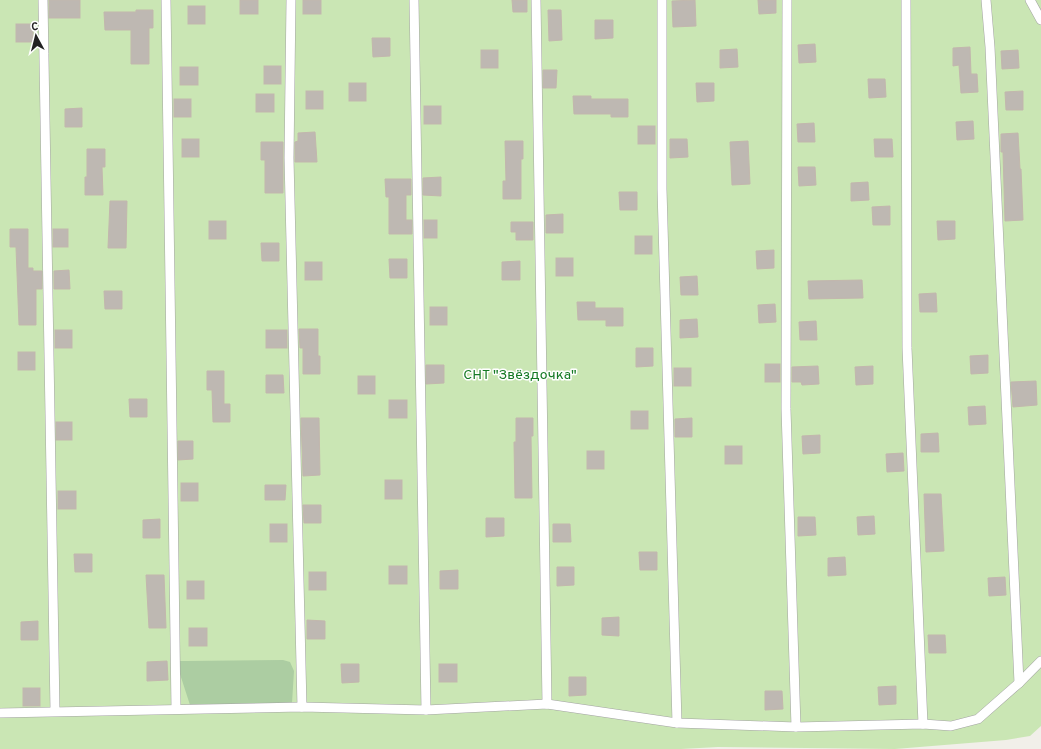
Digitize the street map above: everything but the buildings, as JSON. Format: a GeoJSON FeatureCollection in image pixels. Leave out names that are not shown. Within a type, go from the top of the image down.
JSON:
{"type":"FeatureCollection","features":[{"type":"Feature","properties":{"kind":"lane"},"geometry":{"type":"LineString","coordinates":[[43,0],[55,711]]}},
{"type":"Feature","properties":{"kind":"lane"},"geometry":{"type":"LineString","coordinates":[[166,0],[176,709]]}},
{"type":"Feature","properties":{"kind":"lane"},"geometry":{"type":"LineString","coordinates":[[291,0],[289,166],[302,707]]}},
{"type":"Feature","properties":{"kind":"lane"},"geometry":{"type":"LineString","coordinates":[[414,0],[426,710]]}},
{"type":"Feature","properties":{"kind":"lane"},"geometry":{"type":"LineString","coordinates":[[536,0],[547,704]]}},
{"type":"Feature","properties":{"kind":"lane"},"geometry":{"type":"LineString","coordinates":[[662,0],[662,189],[677,723]]}},
{"type":"Feature","properties":{"kind":"lane"},"geometry":{"type":"LineString","coordinates":[[787,0],[786,409],[796,727]]}},
{"type":"Feature","properties":{"kind":"lane"},"geometry":{"type":"LineString","coordinates":[[906,0],[907,348],[923,724]]}},
{"type":"Feature","properties":{"kind":"lane"},"geometry":{"type":"LineString","coordinates":[[986,0],[990,47],[1019,683]]}},
{"type":"Feature","properties":{"kind":"lane"},"geometry":{"type":"LineString","coordinates":[[1030,0],[1041,20]]}},
{"type":"Feature","properties":{"kind":"lane"},"geometry":{"type":"LineString","coordinates":[[0,713],[302,707],[426,710],[547,704],[677,723],[796,727],[923,724],[951,726],[978,719],[1019,683],[1041,661]]}},
{"type":"Feature","properties":{"kind":"green space","name":"СНТ \"Звёздочка\""},"geometry":{"type":"Polygon","coordinates":[[[0,0],[1041,0],[1041,726],[1030,736],[1006,740],[895,749],[718,747],[681,749],[0,749],[0,0]]]}},
{"type":"Feature","properties":{"kind":"green space"},"geometry":{"type":"Polygon","coordinates":[[[283,660],[290,662],[294,671],[292,703],[284,705],[190,705],[179,671],[180,661],[283,660]]]}}]}
